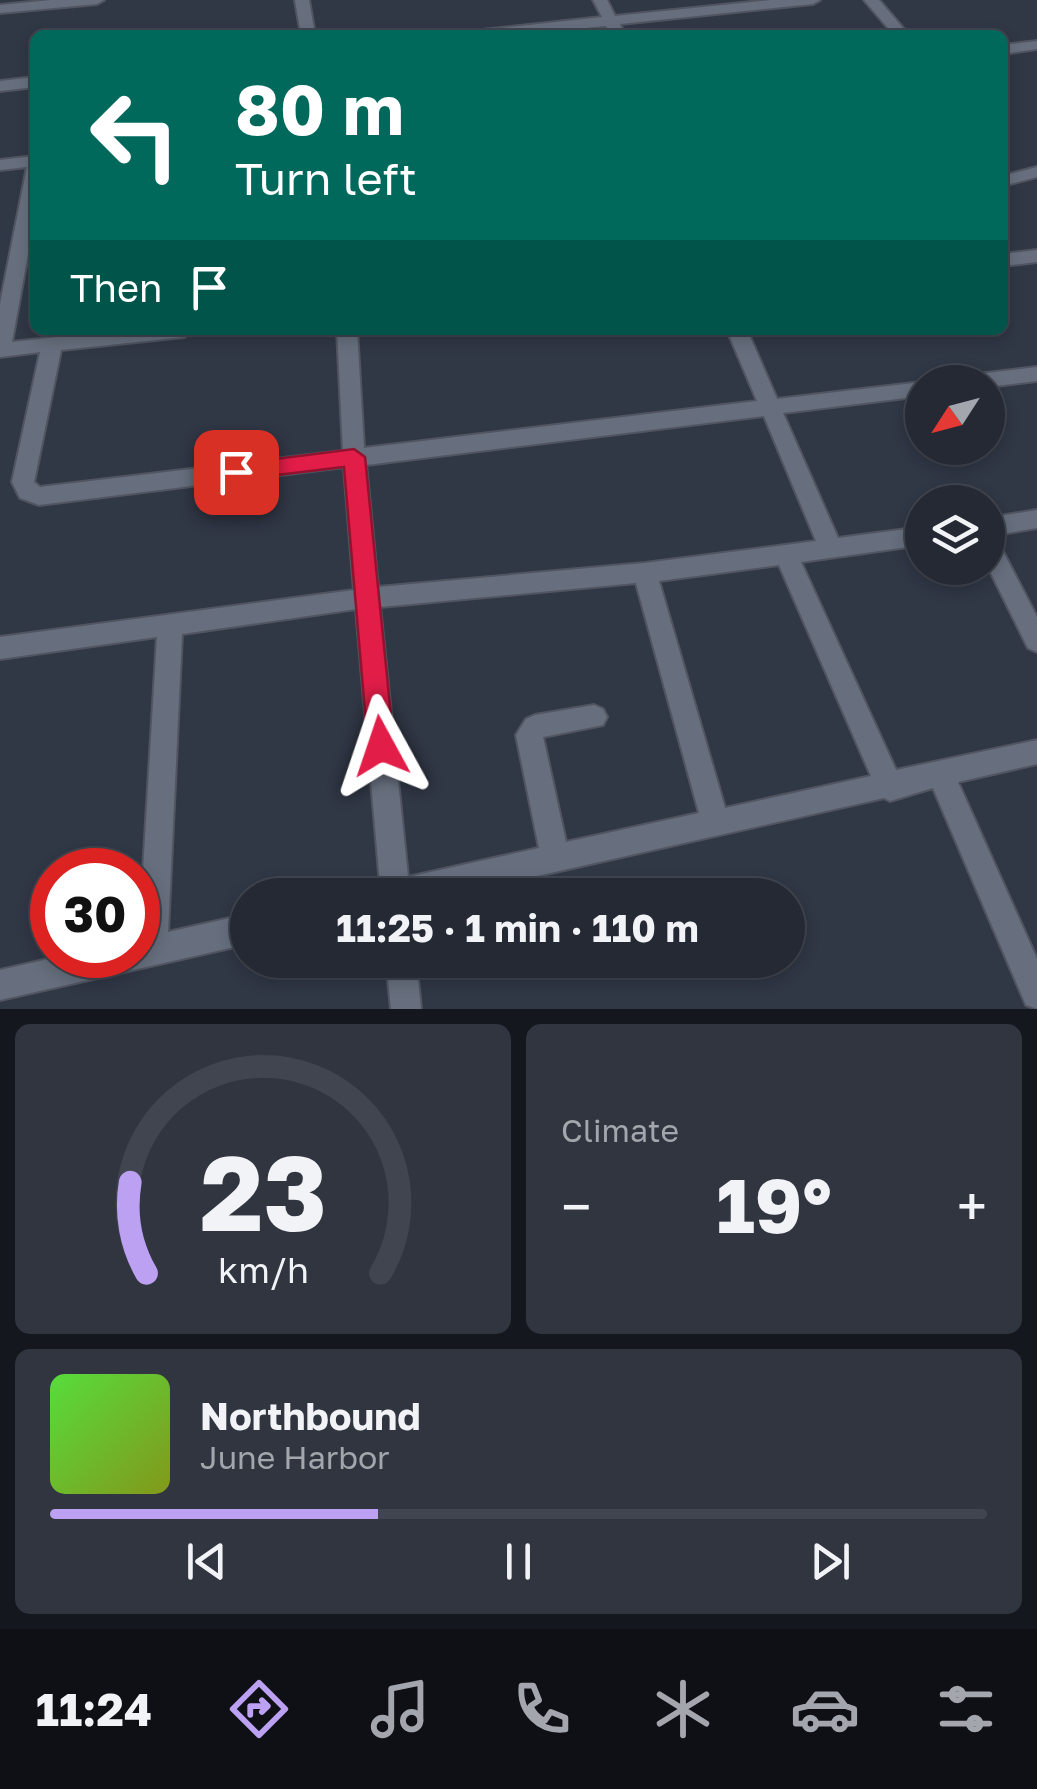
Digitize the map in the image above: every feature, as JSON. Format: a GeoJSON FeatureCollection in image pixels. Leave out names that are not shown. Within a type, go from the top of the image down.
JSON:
{"type":"FeatureCollection","features":[{"type":"Feature","properties":{"kind":"street"},"geometry":{"type":"LineString","coordinates":[[0,9],[98,0]]}},
{"type":"Feature","properties":{"kind":"street"},"geometry":{"type":"LineString","coordinates":[[302,0],[307,30]]}},
{"type":"Feature","properties":{"kind":"street"},"geometry":{"type":"LineString","coordinates":[[600,0],[615,30]]}},
{"type":"Feature","properties":{"kind":"street"},"geometry":{"type":"LineString","coordinates":[[519,30],[813,0]]}},
{"type":"Feature","properties":{"kind":"street"},"geometry":{"type":"LineString","coordinates":[[871,0],[898,30]]}},
{"type":"Feature","properties":{"kind":"street"},"geometry":{"type":"LineString","coordinates":[[1008,49],[1037,44]]}},
{"type":"Feature","properties":{"kind":"street"},"geometry":{"type":"LineString","coordinates":[[0,86],[30,83]]}},
{"type":"Feature","properties":{"kind":"street"},"geometry":{"type":"LineString","coordinates":[[0,165],[30,164]]}},
{"type":"Feature","properties":{"kind":"street"},"geometry":{"type":"LineString","coordinates":[[1008,179],[1037,172]]}},
{"type":"Feature","properties":{"kind":"street"},"geometry":{"type":"LineString","coordinates":[[30,191],[0,350],[136,335]]}},
{"type":"Feature","properties":{"kind":"street"},"geometry":{"type":"LineString","coordinates":[[1008,259],[1037,256]]}},
{"type":"Feature","properties":{"kind":"street"},"geometry":{"type":"LineString","coordinates":[[347,335],[354,457],[392,878]]}},
{"type":"Feature","properties":{"kind":"street"},"geometry":{"type":"LineString","coordinates":[[739,335],[832,550]]}},
{"type":"Feature","properties":{"kind":"street"},"geometry":{"type":"LineString","coordinates":[[52,344],[24,482],[28,492],[39,496],[905,390]]}},
{"type":"Feature","properties":{"kind":"street"},"geometry":{"type":"LineString","coordinates":[[1005,378],[1037,374]]}},
{"type":"Feature","properties":{"kind":"street"},"geometry":{"type":"LineString","coordinates":[[1005,524],[1037,519]]}},
{"type":"Feature","properties":{"kind":"street"},"geometry":{"type":"LineString","coordinates":[[0,648],[367,598],[645,573],[905,539]]}},
{"type":"Feature","properties":{"kind":"street"},"geometry":{"type":"LineString","coordinates":[[786,556],[890,788]]}},
{"type":"Feature","properties":{"kind":"street"},"geometry":{"type":"LineString","coordinates":[[645,573],[716,825]]}},
{"type":"Feature","properties":{"kind":"street"},"geometry":{"type":"LineString","coordinates":[[1005,578],[1037,641]]}},
{"type":"Feature","properties":{"kind":"street"},"geometry":{"type":"LineString","coordinates":[[158,848],[170,625]]}},
{"type":"Feature","properties":{"kind":"street"},"geometry":{"type":"LineString","coordinates":[[555,860],[530,735],[535,727],[594,717]]}},
{"type":"Feature","properties":{"kind":"street"},"geometry":{"type":"LineString","coordinates":[[469,878],[890,788],[1037,752]]}},
{"type":"Feature","properties":{"kind":"street"},"geometry":{"type":"LineString","coordinates":[[942,776],[1037,994]]}},
{"type":"Feature","properties":{"kind":"street"},"geometry":{"type":"LineString","coordinates":[[160,950],[230,933]]}},
{"type":"Feature","properties":{"kind":"street"},"geometry":{"type":"LineString","coordinates":[[0,985],[32,978]]}},
{"type":"Feature","properties":{"kind":"street"},"geometry":{"type":"LineString","coordinates":[[403,978],[406,1009]]}},
{"type":"Feature","properties":{"kind":"route"},"geometry":{"type":"LineString","coordinates":[[236,472],[354,457],[381,746]]}}]}
